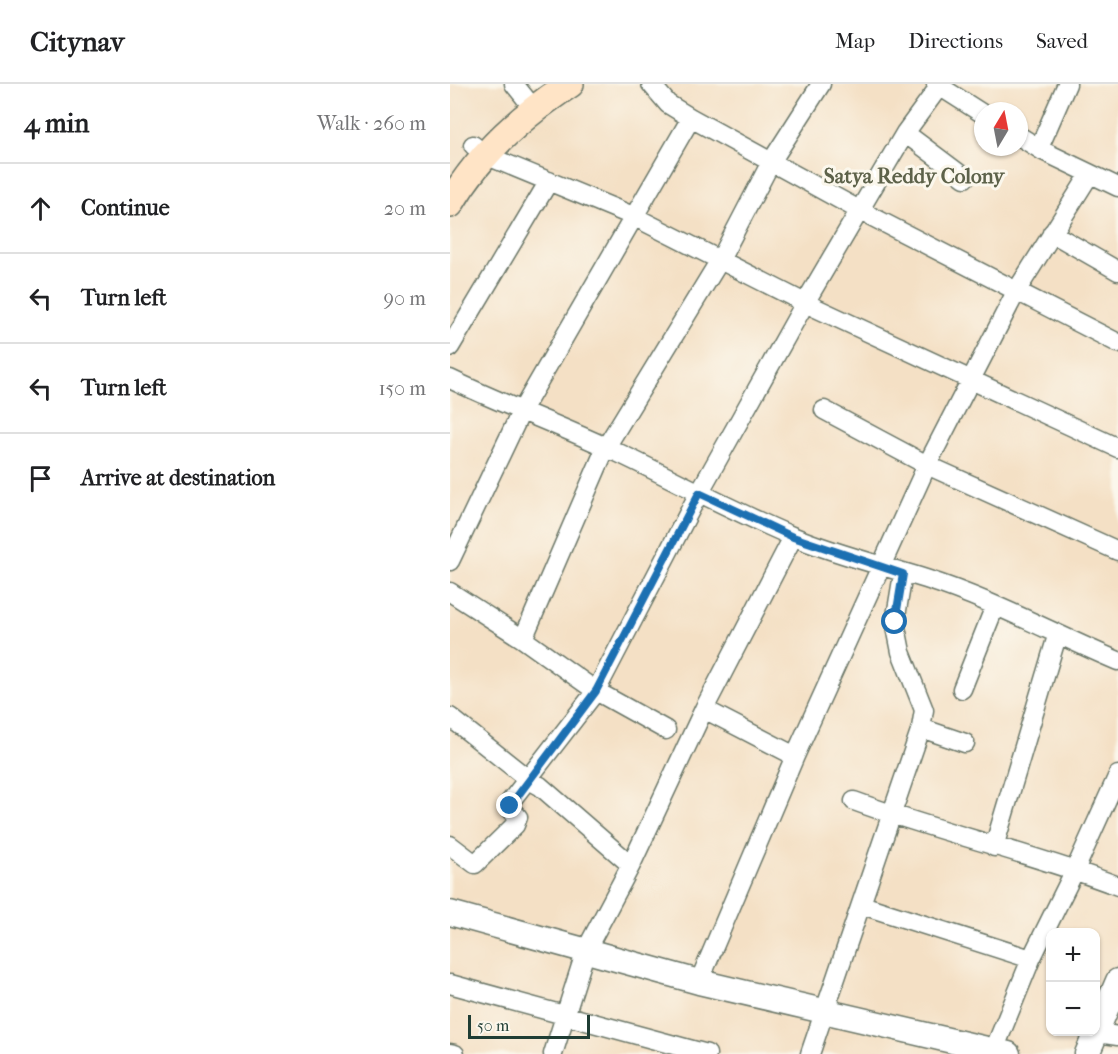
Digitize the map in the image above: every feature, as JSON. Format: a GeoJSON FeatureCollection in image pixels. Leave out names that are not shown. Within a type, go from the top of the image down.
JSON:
{"type":"FeatureCollection","features":[{"type":"Feature","properties":{"kind":"main road"},"geometry":{"type":"LineString","coordinates":[[450,204],[479,150],[570,84]]}},
{"type":"Feature","properties":{"kind":"main road"},"geometry":{"type":"LineString","coordinates":[[450,179],[479,150],[529,89]]}},
{"type":"Feature","properties":{"kind":"street"},"geometry":{"type":"LineString","coordinates":[[651,84],[668,104],[691,118],[859,210],[1118,343]]}},
{"type":"Feature","properties":{"kind":"street"},"geometry":{"type":"LineString","coordinates":[[523,639],[606,447],[720,261],[771,162],[821,84]]}},
{"type":"Feature","properties":{"kind":"street"},"geometry":{"type":"LineString","coordinates":[[1039,148],[1067,84]]}},
{"type":"Feature","properties":{"kind":"street"},"geometry":{"type":"LineString","coordinates":[[450,845],[475,864],[480,862],[515,825],[518,817],[510,808],[510,802],[596,691],[699,493],[805,303],[905,133],[938,85],[974,108]]}},
{"type":"Feature","properties":{"kind":"street"},"geometry":{"type":"LineString","coordinates":[[450,561],[521,412],[691,118]]}},
{"type":"Feature","properties":{"kind":"street"},"geometry":{"type":"LineString","coordinates":[[905,133],[965,178]]}},
{"type":"Feature","properties":{"kind":"street"},"geometry":{"type":"LineString","coordinates":[[1028,141],[1118,187]]}},
{"type":"Feature","properties":{"kind":"street"},"geometry":{"type":"LineString","coordinates":[[479,150],[633,216],[805,303],[1118,448]]}},
{"type":"Feature","properties":{"kind":"street"},"geometry":{"type":"LineString","coordinates":[[699,982],[795,756],[927,465],[1017,290],[1090,174]]}},
{"type":"Feature","properties":{"kind":"street"},"geometry":{"type":"LineString","coordinates":[[450,347],[549,181]]}},
{"type":"Feature","properties":{"kind":"street"},"geometry":{"type":"LineString","coordinates":[[1052,233],[1118,272]]}},
{"type":"Feature","properties":{"kind":"street"},"geometry":{"type":"LineString","coordinates":[[450,379],[521,412],[606,447],[793,537],[903,574],[926,579],[995,606],[1057,636],[1118,661]]}},
{"type":"Feature","properties":{"kind":"street"},"geometry":{"type":"LineString","coordinates":[[824,410],[927,465],[1118,551]]}},
{"type":"Feature","properties":{"kind":"street"},"geometry":{"type":"LineString","coordinates":[[553,1054],[586,950],[631,865],[704,709],[793,537]]}},
{"type":"Feature","properties":{"kind":"street"},"geometry":{"type":"LineString","coordinates":[[810,1054],[921,728],[924,710],[901,652],[895,622],[903,574]]}},
{"type":"Feature","properties":{"kind":"street"},"geometry":{"type":"LineString","coordinates":[[450,592],[523,639],[596,691],[666,730]]}},
{"type":"Feature","properties":{"kind":"street"},"geometry":{"type":"LineString","coordinates":[[962,689],[995,606]]}},
{"type":"Feature","properties":{"kind":"street"},"geometry":{"type":"LineString","coordinates":[[994,847],[1057,636]]}},
{"type":"Feature","properties":{"kind":"street"},"geometry":{"type":"LineString","coordinates":[[704,709],[795,756]]}},
{"type":"Feature","properties":{"kind":"street"},"geometry":{"type":"LineString","coordinates":[[450,717],[529,780],[540,786],[631,865]]}},
{"type":"Feature","properties":{"kind":"street"},"geometry":{"type":"LineString","coordinates":[[921,728],[965,743]]}},
{"type":"Feature","properties":{"kind":"street"},"geometry":{"type":"LineString","coordinates":[[450,913],[699,982],[1001,1052],[1031,958],[1075,870],[1118,775]]}},
{"type":"Feature","properties":{"kind":"street"},"geometry":{"type":"LineString","coordinates":[[854,801],[994,847],[1075,870],[1118,886]]}},
{"type":"Feature","properties":{"kind":"street"},"geometry":{"type":"LineString","coordinates":[[862,905],[1031,958]]}},
{"type":"Feature","properties":{"kind":"street"},"geometry":{"type":"LineString","coordinates":[[1101,1041],[1118,981]]}},
{"type":"Feature","properties":{"kind":"street"},"geometry":{"type":"LineString","coordinates":[[450,984],[707,1054]]}},
{"type":"Feature","properties":{"kind":"street"},"geometry":{"type":"LineString","coordinates":[[450,1053],[455,1054]]}},
{"type":"Feature","properties":{"kind":"district","name":"Satya Reddy Colony"},"geometry":{"type":"Point","coordinates":[914,176]}},
{"type":"Feature","properties":{"kind":"route"},"geometry":{"type":"LineString","coordinates":[[510,806],[510,802],[596,691],[699,493],[793,537],[903,574],[895,622]]}}]}
